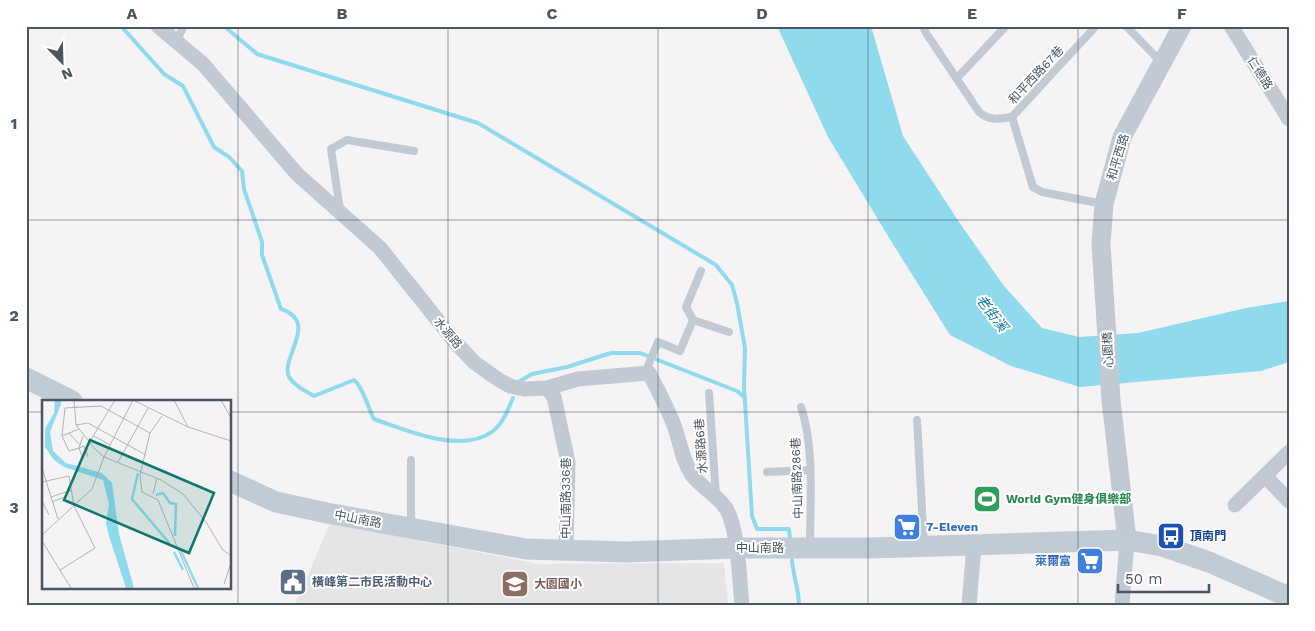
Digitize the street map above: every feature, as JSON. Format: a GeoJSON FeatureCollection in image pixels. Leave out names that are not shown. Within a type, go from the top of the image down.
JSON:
{"type":"FeatureCollection","features":[{"type":"Feature","properties":{"kind":"main road"},"geometry":{"type":"LineString","coordinates":[[26,378],[70,400]]}},
{"type":"Feature","properties":{"kind":"main road","name":"中山南路"},"geometry":{"type":"LineString","coordinates":[[231,481],[276,502],[411,529],[526,549],[626,552],[736,548],[810,549],[974,546],[1126,540],[1162,546],[1209,562],[1289,597]]}},
{"type":"Feature","properties":{"kind":"street","name":"水源路"},"geometry":{"type":"LineString","coordinates":[[158,26],[203,64],[297,174],[380,248],[456,343],[475,363],[510,386],[524,390],[548,388],[578,379],[647,369]]}},
{"type":"Feature","properties":{"kind":"street","name":"和平西路"},"geometry":{"type":"LineString","coordinates":[[1105,300],[1101,244],[1104,204],[1122,137],[1182,26]]}},
{"type":"Feature","properties":{"kind":"street","name":"仁德路"},"geometry":{"type":"LineString","coordinates":[[1231,26],[1288,118]]}},
{"type":"Feature","properties":{"kind":"street","name":"心園橋"},"geometry":{"type":"LineString","coordinates":[[1105,300],[1111,400],[1126,540]]}},
{"type":"Feature","properties":{"kind":"street"},"geometry":{"type":"LineString","coordinates":[[647,369],[667,409],[683,456],[692,475],[702,487],[725,506],[730,518],[736,548],[742,605]]}},
{"type":"Feature","properties":{"kind":"street","name":"中山南路336巷"},"geometry":{"type":"LineString","coordinates":[[548,388],[554,397],[568,462],[566,551]]}},
{"type":"Feature","properties":{"kind":"street"},"geometry":{"type":"LineString","coordinates":[[1235,505],[1289,452]]}},
{"type":"Feature","properties":{"kind":"street"},"geometry":{"type":"LineString","coordinates":[[1265,476],[1289,501]]}},
{"type":"Feature","properties":{"kind":"street"},"geometry":{"type":"LineString","coordinates":[[1122,605],[1126,540]]}},
{"type":"Feature","properties":{"kind":"street"},"geometry":{"type":"LineString","coordinates":[[969,605],[974,546]]}},
{"type":"Feature","properties":{"kind":"lane"},"geometry":{"type":"LineString","coordinates":[[176,41],[184,26]]}},
{"type":"Feature","properties":{"kind":"lane"},"geometry":{"type":"LineString","coordinates":[[924,26],[926,33],[979,112],[985,117],[997,120],[1012,116],[1029,177],[1034,187],[1042,192],[1104,204]]}},
{"type":"Feature","properties":{"kind":"lane"},"geometry":{"type":"LineString","coordinates":[[957,78],[1006,26]]}},
{"type":"Feature","properties":{"kind":"lane","name":"和平西路67巷"},"geometry":{"type":"LineString","coordinates":[[1012,116],[1096,26]]}},
{"type":"Feature","properties":{"kind":"lane"},"geometry":{"type":"LineString","coordinates":[[1126,26],[1161,62]]}},
{"type":"Feature","properties":{"kind":"lane"},"geometry":{"type":"LineString","coordinates":[[341,212],[331,149],[347,140],[414,151]]}},
{"type":"Feature","properties":{"kind":"lane"},"geometry":{"type":"LineString","coordinates":[[700,271],[686,307],[693,320],[729,332]]}},
{"type":"Feature","properties":{"kind":"lane"},"geometry":{"type":"LineString","coordinates":[[647,369],[658,342],[680,351],[693,320]]}},
{"type":"Feature","properties":{"kind":"lane","name":"水源路6巷"},"geometry":{"type":"LineString","coordinates":[[709,393],[716,498]]}},
{"type":"Feature","properties":{"kind":"lane","name":"中山南路286巷"},"geometry":{"type":"LineString","coordinates":[[801,407],[805,420],[810,470],[810,549]]}},
{"type":"Feature","properties":{"kind":"lane"},"geometry":{"type":"LineString","coordinates":[[918,420],[924,547]]}},
{"type":"Feature","properties":{"kind":"lane"},"geometry":{"type":"LineString","coordinates":[[411,460],[411,529]]}},
{"type":"Feature","properties":{"kind":"lane"},"geometry":{"type":"LineString","coordinates":[[767,472],[810,470]]}},
{"type":"Feature","properties":{"kind":"shaded area","name":"大園國小"},"geometry":{"type":"Polygon","coordinates":[[[330,523],[539,564],[724,563],[728,605],[295,605],[330,523]]]}},
{"type":"Feature","properties":{"kind":"water","name":"老街溪"},"geometry":{"type":"Polygon","coordinates":[[[777,26],[871,26],[903,136],[959,222],[1004,286],[1042,328],[1079,337],[1138,333],[1246,308],[1289,301],[1289,362],[1261,371],[1080,387],[1011,366],[950,335],[828,137],[777,26]]]}},
{"type":"Feature","properties":{"kind":"waterway"},"geometry":{"type":"LineString","coordinates":[[121,26],[164,74],[183,86],[214,147],[229,157],[242,171],[244,189],[262,242],[262,255],[281,309],[292,315],[297,322],[298,331],[288,369],[289,377],[294,383],[314,396],[354,380],[363,393],[374,419],[418,434],[450,441],[466,441],[480,438],[493,431],[507,412],[513,398]]}},
{"type":"Feature","properties":{"kind":"waterway"},"geometry":{"type":"LineString","coordinates":[[224,26],[257,54],[478,123],[716,265],[732,285],[745,348],[744,386],[752,516],[757,529],[789,529],[790,538]]}},
{"type":"Feature","properties":{"kind":"waterway"},"geometry":{"type":"LineString","coordinates":[[520,381],[532,374],[567,367],[611,353],[640,353],[737,391],[745,398]]}},
{"type":"Feature","properties":{"kind":"waterway"},"geometry":{"type":"LineString","coordinates":[[792,560],[799,605]]}},
{"type":"Feature","properties":{"kind":"place","name":"World Gym健身俱樂部"},"geometry":{"type":"Point","coordinates":[987,499]}},
{"type":"Feature","properties":{"kind":"place","name":"7-Eleven"},"geometry":{"type":"Point","coordinates":[907,527]}},
{"type":"Feature","properties":{"kind":"place","name":"頂南門"},"geometry":{"type":"Point","coordinates":[1171,536]}},
{"type":"Feature","properties":{"kind":"place","name":"萊爾富"},"geometry":{"type":"Point","coordinates":[1090,561]}},
{"type":"Feature","properties":{"kind":"place","name":"橫峰第二市民活動中心"},"geometry":{"type":"Point","coordinates":[293,582]}},
{"type":"Feature","properties":{"kind":"place","name":"大園國小"},"geometry":{"type":"Point","coordinates":[515,584]}}]}
